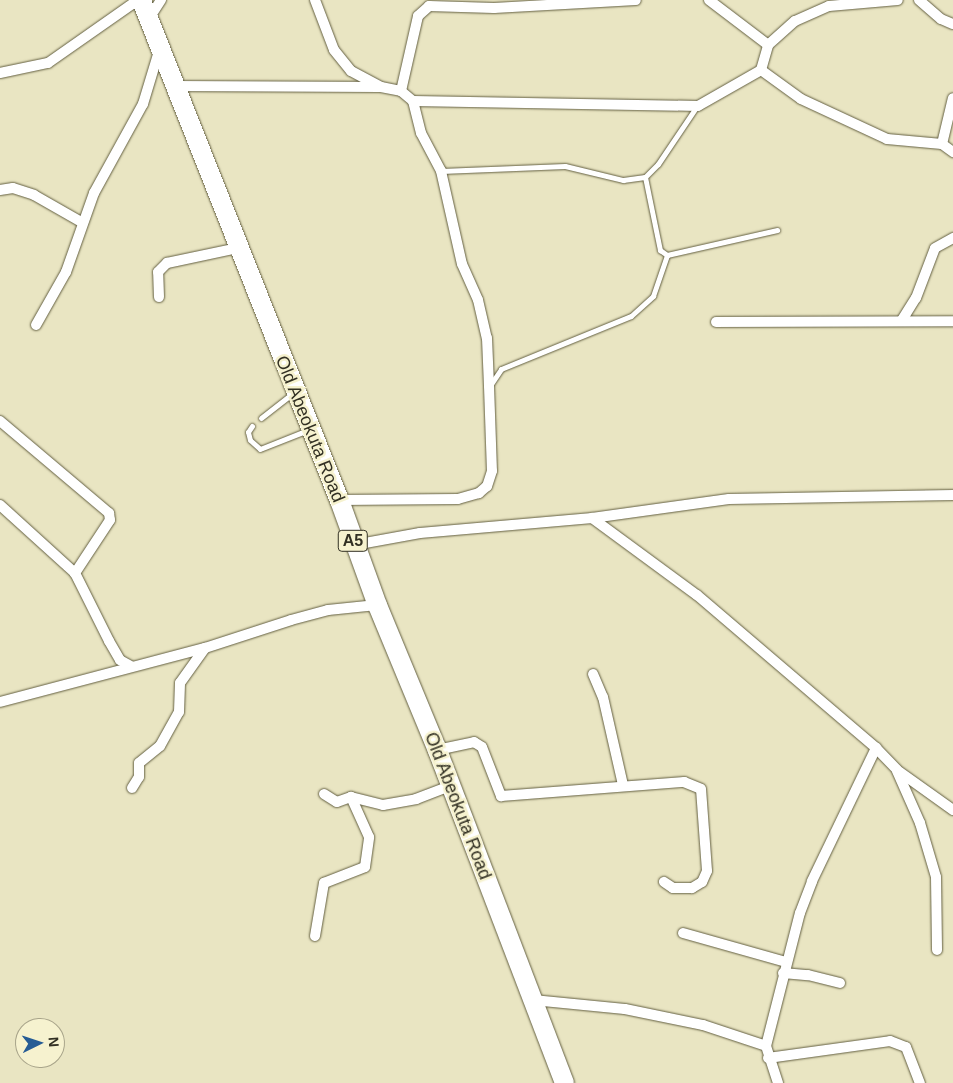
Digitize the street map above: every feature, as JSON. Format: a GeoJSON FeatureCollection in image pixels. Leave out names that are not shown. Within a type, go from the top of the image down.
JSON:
{"type":"FeatureCollection","features":[{"type":"Feature","properties":{"kind":"highway","name":"Old Abeokuta Road"},"geometry":{"type":"LineString","coordinates":[[139,0],[339,500],[377,605],[436,750],[564,1083]]}},
{"type":"Feature","properties":{"kind":"street"},"geometry":{"type":"LineString","coordinates":[[0,72],[48,63],[139,0]]}},
{"type":"Feature","properties":{"kind":"street"},"geometry":{"type":"LineString","coordinates":[[148,20],[161,0]]}},
{"type":"Feature","properties":{"kind":"street"},"geometry":{"type":"LineString","coordinates":[[315,0],[334,50],[351,71],[381,87]]}},
{"type":"Feature","properties":{"kind":"street"},"geometry":{"type":"LineString","coordinates":[[400,91],[418,16],[430,6],[494,8],[636,0]]}},
{"type":"Feature","properties":{"kind":"street"},"geometry":{"type":"LineString","coordinates":[[709,0],[768,45]]}},
{"type":"Feature","properties":{"kind":"street"},"geometry":{"type":"LineString","coordinates":[[173,86],[381,87],[400,91],[413,101],[698,106],[761,70],[768,45],[795,21],[829,6],[898,0]]}},
{"type":"Feature","properties":{"kind":"street"},"geometry":{"type":"LineString","coordinates":[[919,0],[941,19],[953,24]]}},
{"type":"Feature","properties":{"kind":"street"},"geometry":{"type":"LineString","coordinates":[[36,326],[66,272],[83,223],[114,152],[142,104],[159,50]]}},
{"type":"Feature","properties":{"kind":"street"},"geometry":{"type":"LineString","coordinates":[[761,70],[801,100],[887,139],[942,144],[953,152]]}},
{"type":"Feature","properties":{"kind":"street"},"geometry":{"type":"LineString","coordinates":[[942,144],[953,98]]}},
{"type":"Feature","properties":{"kind":"street"},"geometry":{"type":"LineString","coordinates":[[339,500],[458,499],[479,493],[487,486],[492,470],[487,338],[478,300],[462,264],[441,171],[421,133],[413,101]]}},
{"type":"Feature","properties":{"kind":"street"},"geometry":{"type":"LineString","coordinates":[[0,190],[13,188],[34,195],[83,223]]}},
{"type":"Feature","properties":{"kind":"street"},"geometry":{"type":"LineString","coordinates":[[902,320],[916,298],[935,248],[953,238]]}},
{"type":"Feature","properties":{"kind":"street"},"geometry":{"type":"LineString","coordinates":[[159,297],[158,272],[167,263],[238,248]]}},
{"type":"Feature","properties":{"kind":"street"},"geometry":{"type":"LineString","coordinates":[[716,322],[953,321]]}},
{"type":"Feature","properties":{"kind":"street"},"geometry":{"type":"LineString","coordinates":[[0,421],[109,513],[110,520],[75,573]]}},
{"type":"Feature","properties":{"kind":"street"},"geometry":{"type":"LineString","coordinates":[[354,545],[420,533],[592,518],[729,499],[953,495]]}},
{"type":"Feature","properties":{"kind":"street"},"geometry":{"type":"LineString","coordinates":[[0,505],[75,573],[120,660],[131,666]]}},
{"type":"Feature","properties":{"kind":"street"},"geometry":{"type":"LineString","coordinates":[[592,518],[697,595],[876,748],[897,770],[953,810]]}},
{"type":"Feature","properties":{"kind":"street"},"geometry":{"type":"LineString","coordinates":[[0,702],[205,648],[328,610],[377,605]]}},
{"type":"Feature","properties":{"kind":"street"},"geometry":{"type":"LineString","coordinates":[[132,788],[139,777],[139,763],[160,746],[179,712],[180,683],[205,648]]}},
{"type":"Feature","properties":{"kind":"street"},"geometry":{"type":"LineString","coordinates":[[593,674],[603,697],[623,785]]}},
{"type":"Feature","properties":{"kind":"street"},"geometry":{"type":"LineString","coordinates":[[436,750],[474,742],[482,746],[502,796],[623,785],[684,782],[701,789],[707,871],[702,882],[692,888],[673,888],[664,882]]}},
{"type":"Feature","properties":{"kind":"street"},"geometry":{"type":"LineString","coordinates":[[778,1083],[768,1058],[766,1046],[786,962],[812,880],[876,748]]}},
{"type":"Feature","properties":{"kind":"street"},"geometry":{"type":"LineString","coordinates":[[897,770],[920,823],[936,876],[938,950]]}},
{"type":"Feature","properties":{"kind":"street"},"geometry":{"type":"LineString","coordinates":[[324,794],[337,802],[351,797],[383,806],[416,798],[450,786]]}},
{"type":"Feature","properties":{"kind":"street"},"geometry":{"type":"LineString","coordinates":[[315,936],[324,884],[365,867],[369,837],[351,797]]}},
{"type":"Feature","properties":{"kind":"street"},"geometry":{"type":"LineString","coordinates":[[683,933],[786,962]]}},
{"type":"Feature","properties":{"kind":"street"},"geometry":{"type":"LineString","coordinates":[[783,973],[808,974],[840,983]]}},
{"type":"Feature","properties":{"kind":"street"},"geometry":{"type":"LineString","coordinates":[[533,1000],[625,1009],[703,1025],[766,1046]]}},
{"type":"Feature","properties":{"kind":"street"},"geometry":{"type":"LineString","coordinates":[[768,1058],[890,1041],[906,1047],[920,1083]]}},
{"type":"Feature","properties":{"kind":"lane"},"geometry":{"type":"LineString","coordinates":[[441,171],[566,166],[623,180],[645,177],[658,164],[698,106]]}},
{"type":"Feature","properties":{"kind":"lane"},"geometry":{"type":"LineString","coordinates":[[645,177],[660,250],[667,254],[777,230]]}},
{"type":"Feature","properties":{"kind":"lane"},"geometry":{"type":"LineString","coordinates":[[489,386],[501,369],[631,316],[653,296],[667,254]]}},
{"type":"Feature","properties":{"kind":"lane"},"geometry":{"type":"LineString","coordinates":[[260,418],[296,392]]}},
{"type":"Feature","properties":{"kind":"lane"},"geometry":{"type":"LineString","coordinates":[[252,426],[248,432],[250,440],[260,449],[310,428]]}}]}
